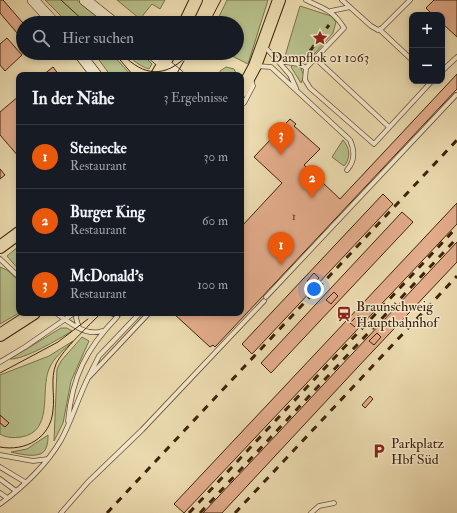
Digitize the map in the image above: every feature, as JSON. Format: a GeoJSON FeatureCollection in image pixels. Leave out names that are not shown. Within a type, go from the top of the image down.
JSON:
{"type":"FeatureCollection","features":[{"type":"Feature","properties":{"kind":"main road"},"geometry":{"type":"LineString","coordinates":[[33,0],[48,16]]}},
{"type":"Feature","properties":{"kind":"main road"},"geometry":{"type":"LineString","coordinates":[[85,0],[105,16]]}},
{"type":"Feature","properties":{"kind":"main road"},"geometry":{"type":"LineString","coordinates":[[188,16],[196,0]]}},
{"type":"Feature","properties":{"kind":"main road"},"geometry":{"type":"LineString","coordinates":[[244,87],[253,71],[279,0]]}},
{"type":"Feature","properties":{"kind":"main road"},"geometry":{"type":"LineString","coordinates":[[84,60],[94,72]]}},
{"type":"Feature","properties":{"kind":"main road"},"geometry":{"type":"LineString","coordinates":[[159,72],[166,60]]}},
{"type":"Feature","properties":{"kind":"main road"},"geometry":{"type":"LineString","coordinates":[[168,60],[176,72]]}},
{"type":"Feature","properties":{"kind":"main road"},"geometry":{"type":"LineString","coordinates":[[0,247],[16,235]]}},
{"type":"Feature","properties":{"kind":"main road"},"geometry":{"type":"LineString","coordinates":[[0,335],[29,316]]}},
{"type":"Feature","properties":{"kind":"lane"},"geometry":{"type":"LineString","coordinates":[[306,0],[331,10],[338,17],[344,28],[306,68],[305,80],[315,92],[374,144],[429,84]]}},
{"type":"Feature","properties":{"kind":"lane"},"geometry":{"type":"LineString","coordinates":[[342,0],[371,26],[380,30],[409,57]]}},
{"type":"Feature","properties":{"kind":"lane"},"geometry":{"type":"LineString","coordinates":[[380,30],[410,0]]}},
{"type":"Feature","properties":{"kind":"lane"},"geometry":{"type":"LineString","coordinates":[[331,10],[350,7]]}},
{"type":"Feature","properties":{"kind":"lane"},"geometry":{"type":"LineString","coordinates":[[263,45],[290,75],[296,90]]}},
{"type":"Feature","properties":{"kind":"lane"},"geometry":{"type":"LineString","coordinates":[[445,68],[457,57]]}},
{"type":"Feature","properties":{"kind":"lane"},"geometry":{"type":"LineString","coordinates":[[316,59],[389,127]]}},
{"type":"Feature","properties":{"kind":"lane"},"geometry":{"type":"LineString","coordinates":[[278,61],[299,64],[306,68]]}},
{"type":"Feature","properties":{"kind":"lane"},"geometry":{"type":"LineString","coordinates":[[244,103],[254,86],[253,71],[271,67],[350,140],[354,148],[353,160],[352,165],[347,170]]}},
{"type":"Feature","properties":{"kind":"lane"},"geometry":{"type":"LineString","coordinates":[[61,513],[88,482],[142,430],[456,95]]}},
{"type":"Feature","properties":{"kind":"lane"},"geometry":{"type":"LineString","coordinates":[[0,259],[16,274]]}},
{"type":"Feature","properties":{"kind":"lane"},"geometry":{"type":"LineString","coordinates":[[60,316],[79,328],[91,333],[104,330]]}},
{"type":"Feature","properties":{"kind":"lane"},"geometry":{"type":"LineString","coordinates":[[0,362],[72,316]]}},
{"type":"Feature","properties":{"kind":"lane"},"geometry":{"type":"LineString","coordinates":[[76,316],[79,328]]}},
{"type":"Feature","properties":{"kind":"lane"},"geometry":{"type":"LineString","coordinates":[[0,504],[48,459],[68,427],[79,397],[99,356],[137,316]]}},
{"type":"Feature","properties":{"kind":"lane"},"geometry":{"type":"LineString","coordinates":[[88,378],[146,316]]}},
{"type":"Feature","properties":{"kind":"lane"},"geometry":{"type":"LineString","coordinates":[[68,427],[70,397],[82,364],[104,330],[117,317]]}},
{"type":"Feature","properties":{"kind":"lane"},"geometry":{"type":"LineString","coordinates":[[0,455],[33,461],[48,459]]}},
{"type":"Feature","properties":{"kind":"lane"},"geometry":{"type":"LineString","coordinates":[[0,467],[25,482]]}},
{"type":"Feature","properties":{"kind":"lane"},"geometry":{"type":"LineString","coordinates":[[0,479],[16,490]]}},
{"type":"Feature","properties":{"kind":"lane"},"geometry":{"type":"LineString","coordinates":[[0,493],[8,498]]}},
{"type":"Feature","properties":{"kind":"lane"},"geometry":{"type":"LineString","coordinates":[[311,513],[319,506],[334,503]]}},
{"type":"Feature","properties":{"kind":"green space"},"geometry":{"type":"Polygon","coordinates":[[[45,0],[77,0],[96,16],[61,16],[45,0]]]}},
{"type":"Feature","properties":{"kind":"green space"},"geometry":{"type":"Polygon","coordinates":[[[117,0],[165,0],[160,9],[152,4],[142,16],[136,16],[117,0]]]}},
{"type":"Feature","properties":{"kind":"green space"},"geometry":{"type":"Polygon","coordinates":[[[227,0],[268,0],[248,64],[240,60],[244,60],[244,16],[219,16],[227,0]]]}},
{"type":"Feature","properties":{"kind":"green space"},"geometry":{"type":"Polygon","coordinates":[[[300,6],[331,16],[336,22],[333,33],[307,62],[287,59],[285,56],[300,6]]]}},
{"type":"Feature","properties":{"kind":"green space"},"geometry":{"type":"Polygon","coordinates":[[[99,60],[117,60],[128,72],[108,72],[99,60]]]}},
{"type":"Feature","properties":{"kind":"green space"},"geometry":{"type":"Polygon","coordinates":[[[134,60],[148,60],[152,64],[149,69],[134,60]]]}},
{"type":"Feature","properties":{"kind":"green space"},"geometry":{"type":"Polygon","coordinates":[[[293,65],[300,66],[304,76],[301,83],[291,67],[293,65]]]}},
{"type":"Feature","properties":{"kind":"green space"},"geometry":{"type":"Polygon","coordinates":[[[226,67],[234,69],[236,72],[220,72],[226,67]]]}},
{"type":"Feature","properties":{"kind":"green space"},"geometry":{"type":"Polygon","coordinates":[[[343,140],[349,153],[348,160],[344,166],[332,157],[343,140]]]}},
{"type":"Feature","properties":{"kind":"green space"},"geometry":{"type":"Polygon","coordinates":[[[16,248],[16,266],[7,256],[16,248]]]}},
{"type":"Feature","properties":{"kind":"green space"},"geometry":{"type":"Polygon","coordinates":[[[0,267],[7,270],[16,278],[16,315],[0,324],[0,267]]]}},
{"type":"Feature","properties":{"kind":"green space"},"geometry":{"type":"Polygon","coordinates":[[[61,328],[67,328],[72,331],[32,353],[10,359],[61,328]]]}},
{"type":"Feature","properties":{"kind":"green space"},"geometry":{"type":"Polygon","coordinates":[[[82,337],[89,341],[71,381],[63,423],[54,441],[57,369],[61,361],[82,337]]]}},
{"type":"Feature","properties":{"kind":"green space"},"geometry":{"type":"Polygon","coordinates":[[[73,341],[56,357],[49,369],[44,409],[42,419],[38,427],[31,434],[21,437],[15,438],[0,434],[0,375],[49,356],[73,341]]]}},
{"type":"Feature","properties":{"kind":"green space"},"geometry":{"type":"Polygon","coordinates":[[[48,435],[47,446],[44,452],[40,454],[30,455],[11,452],[27,449],[48,435]]]}},
{"type":"Feature","properties":{"kind":"building"},"geometry":{"type":"Polygon","coordinates":[[[0,0],[3,0],[17,16],[16,32],[0,13],[0,0]]]}},
{"type":"Feature","properties":{"kind":"building"},"geometry":{"type":"Polygon","coordinates":[[[434,0],[457,0],[457,37],[445,26],[445,12],[430,12],[426,8],[434,0]]]}},
{"type":"Feature","properties":{"kind":"building"},"geometry":{"type":"Polygon","coordinates":[[[7,38],[16,48],[17,60],[5,71],[0,65],[0,44],[7,38]]]}},
{"type":"Feature","properties":{"kind":"building"},"geometry":{"type":"Polygon","coordinates":[[[53,67],[57,72],[47,72],[53,67]]]}},
{"type":"Feature","properties":{"kind":"building"},"geometry":{"type":"Polygon","coordinates":[[[457,74],[457,89],[215,347],[213,345],[210,347],[176,316],[244,316],[244,224],[282,183],[254,157],[290,119],[296,124],[294,126],[320,149],[304,165],[340,199],[457,74]]]}},
{"type":"Feature","properties":{"kind":"building"},"geometry":{"type":"Polygon","coordinates":[[[16,99],[16,154],[0,135],[0,112],[16,99]]]}},
{"type":"Feature","properties":{"kind":"building"},"geometry":{"type":"Polygon","coordinates":[[[0,169],[5,175],[0,179],[0,169]]]}},
{"type":"Feature","properties":{"kind":"building"},"geometry":{"type":"Polygon","coordinates":[[[383,194],[393,204],[252,354],[242,344],[383,194]]]}},
{"type":"Feature","properties":{"kind":"building"},"geometry":{"type":"Polygon","coordinates":[[[457,203],[457,224],[184,513],[174,504],[457,203]]]}},
{"type":"Feature","properties":{"kind":"building"},"geometry":{"type":"Polygon","coordinates":[[[402,212],[413,222],[271,373],[261,363],[402,212]]]}},
{"type":"Feature","properties":{"kind":"building"},"geometry":{"type":"Polygon","coordinates":[[[457,242],[457,262],[222,513],[203,513],[457,242]]]}},
{"type":"Feature","properties":{"kind":"building"},"geometry":{"type":"Polygon","coordinates":[[[314,273],[319,278],[311,286],[307,281],[314,273]]]}},
{"type":"Feature","properties":{"kind":"building"},"geometry":{"type":"Polygon","coordinates":[[[334,292],[338,296],[331,304],[326,300],[334,292]]]}},
{"type":"Feature","properties":{"kind":"building"},"geometry":{"type":"Polygon","coordinates":[[[358,315],[362,319],[355,327],[350,323],[358,315]]]}},
{"type":"Feature","properties":{"kind":"building"},"geometry":{"type":"Polygon","coordinates":[[[377,333],[381,337],[374,345],[369,341],[377,333]]]}},
{"type":"Feature","properties":{"kind":"building"},"geometry":{"type":"Polygon","coordinates":[[[370,396],[373,399],[365,408],[362,405],[370,396]]]}},
{"type":"Feature","properties":{"kind":"building"},"geometry":{"type":"Polygon","coordinates":[[[0,415],[9,423],[5,427],[0,423],[0,415]]]}},
{"type":"Feature","properties":{"kind":"tram line"},"geometry":{"type":"LineString","coordinates":[[61,0],[78,16]]}},
{"type":"Feature","properties":{"kind":"tram line"},"geometry":{"type":"LineString","coordinates":[[213,16],[221,0]]}},
{"type":"Feature","properties":{"kind":"tram line"},"geometry":{"type":"LineString","coordinates":[[120,60],[130,72]]}},
{"type":"Feature","properties":{"kind":"tram line"},"geometry":{"type":"LineString","coordinates":[[129,60],[139,67],[154,72]]}},
{"type":"Feature","properties":{"kind":"tram line"},"geometry":{"type":"LineString","coordinates":[[154,72],[170,68],[183,60]]}},
{"type":"Feature","properties":{"kind":"tram line"},"geometry":{"type":"LineString","coordinates":[[178,72],[184,61]]}},
{"type":"Feature","properties":{"kind":"tram line"},"geometry":{"type":"LineString","coordinates":[[0,447],[9,448],[27,445],[42,435],[51,420],[53,410],[53,375],[56,364],[70,345],[98,316]]}},
{"type":"Feature","properties":{"kind":"tram line"},"geometry":{"type":"LineString","coordinates":[[0,373],[58,342],[88,319]]}},
{"type":"Feature","properties":{"kind":"railway"},"geometry":{"type":"LineString","coordinates":[[310,51],[329,25]]}},
{"type":"Feature","properties":{"kind":"railway"},"geometry":{"type":"LineString","coordinates":[[107,513],[457,140]]}},
{"type":"Feature","properties":{"kind":"railway"},"geometry":{"type":"LineString","coordinates":[[189,513],[457,227]]}},
{"type":"Feature","properties":{"kind":"railway"},"geometry":{"type":"LineString","coordinates":[[200,513],[457,238]]}},
{"type":"Feature","properties":{"kind":"railway"},"geometry":{"type":"LineString","coordinates":[[235,513],[457,276]]}},
{"type":"Feature","properties":{"kind":"place","name":"Dampflok 01 1063"},"geometry":{"type":"Point","coordinates":[320,38]}},
{"type":"Feature","properties":{"kind":"place","name":"McDonald's"},"geometry":{"type":"Point","coordinates":[281,155]}},
{"type":"Feature","properties":{"kind":"place","name":"Burger King"},"geometry":{"type":"Point","coordinates":[312,198]}},
{"type":"Feature","properties":{"kind":"place","name":"Steinecke"},"geometry":{"type":"Point","coordinates":[281,265]}},
{"type":"Feature","properties":{"kind":"place","name":"Braunschweig Hauptbahnhof"},"geometry":{"type":"Point","coordinates":[344,314]}},
{"type":"Feature","properties":{"kind":"place","name":"Parkplatz Hbf Süd"},"geometry":{"type":"Point","coordinates":[379,451]}}]}
